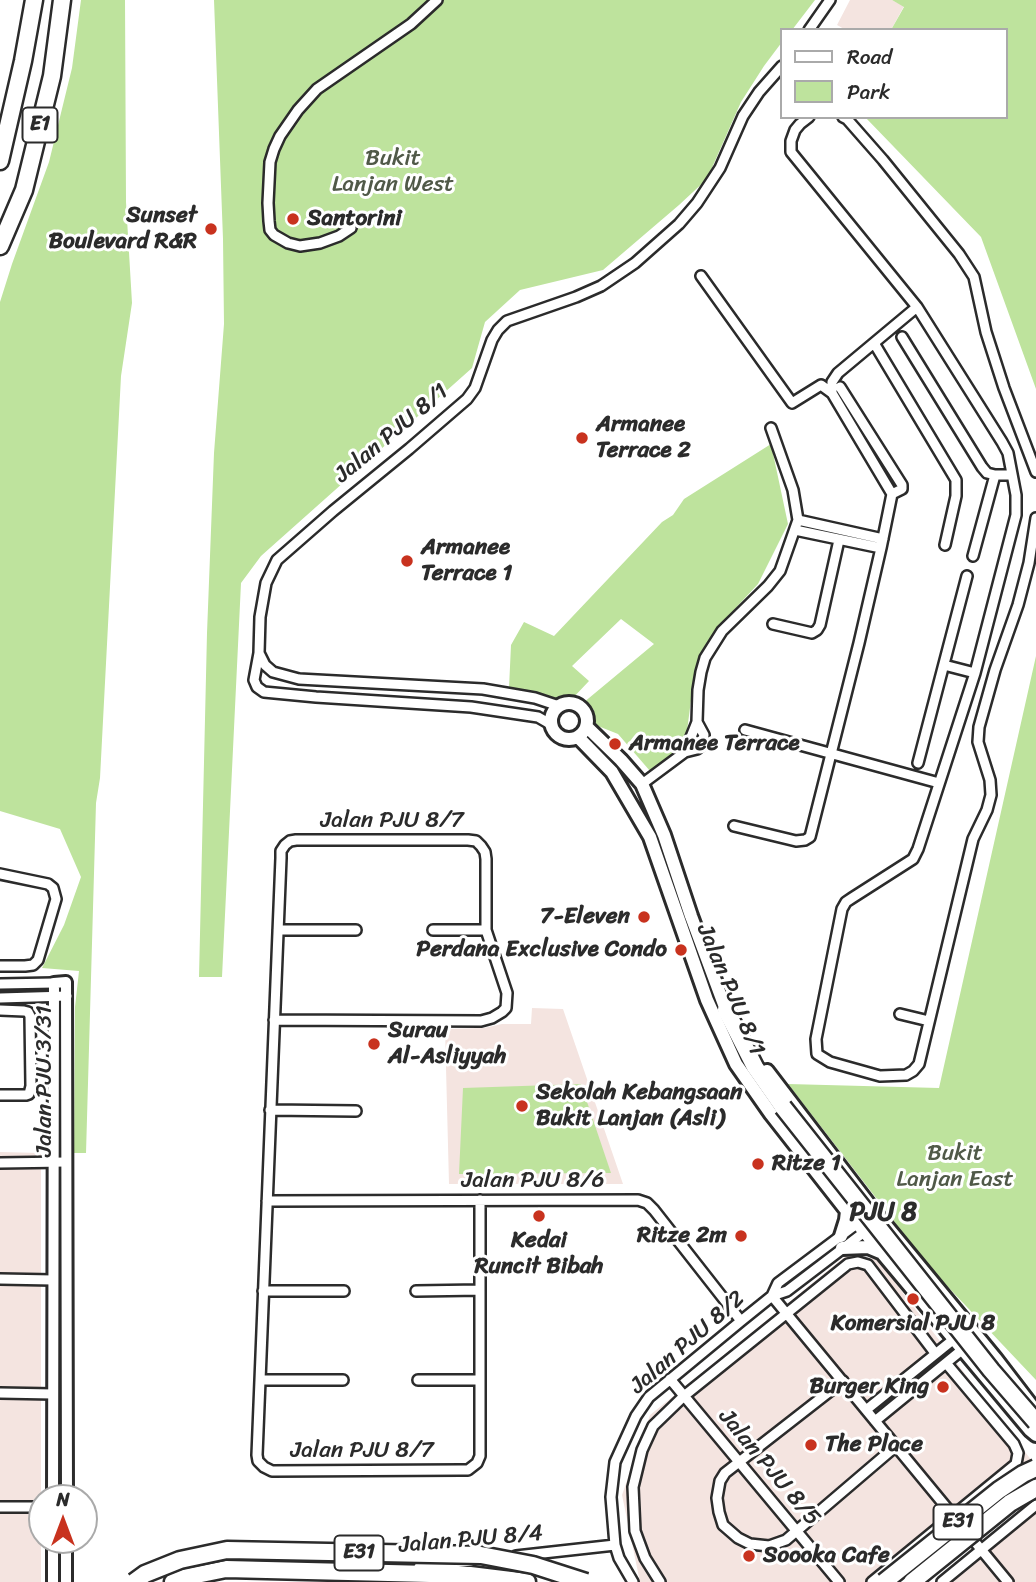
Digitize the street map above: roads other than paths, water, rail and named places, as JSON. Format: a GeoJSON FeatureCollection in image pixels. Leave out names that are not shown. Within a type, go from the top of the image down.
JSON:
{"type":"FeatureCollection","features":[{"type":"Feature","properties":{"kind":"highway","name":"E1"},"geometry":{"type":"LineString","coordinates":[[0,161],[34,0]]}},
{"type":"Feature","properties":{"kind":"highway","name":"E1"},"geometry":{"type":"LineString","coordinates":[[0,246],[24,190],[52,76],[62,0]]}},
{"type":"Feature","properties":{"kind":"highway"},"geometry":{"type":"LineString","coordinates":[[726,1010],[755,1067],[783,1107],[982,1359],[1036,1422]]}},
{"type":"Feature","properties":{"kind":"highway","name":"E31"},"geometry":{"type":"LineString","coordinates":[[884,1582],[999,1490],[1036,1469]]}},
{"type":"Feature","properties":{"kind":"highway","name":"E31"},"geometry":{"type":"LineString","coordinates":[[912,1582],[1010,1503],[1036,1488]]}},
{"type":"Feature","properties":{"kind":"highway","name":"E31"},"geometry":{"type":"LineString","coordinates":[[134,1582],[145,1574],[180,1560],[227,1550],[481,1555],[533,1565],[586,1582]]}},
{"type":"Feature","properties":{"kind":"highway","name":"E31"},"geometry":{"type":"LineString","coordinates":[[173,1582],[226,1569],[470,1575],[527,1582]]}},
{"type":"Feature","properties":{"kind":"main road"},"geometry":{"type":"LineString","coordinates":[[569,703],[580,706],[587,716],[583,732],[572,739],[559,736],[552,725],[552,714],[559,706],[569,703]]}},
{"type":"Feature","properties":{"kind":"main road","name":"Jalan PJU 8/1"},"geometry":{"type":"LineString","coordinates":[[583,732],[621,760],[642,784],[664,835],[726,1010],[756,1056],[1036,1411]]}},
{"type":"Feature","properties":{"kind":"main road","name":"Jalan PJU 8/1"},"geometry":{"type":"LineString","coordinates":[[583,732],[650,837],[707,1000],[736,1064],[771,1114],[847,1211],[1036,1435]]}},
{"type":"Feature","properties":{"kind":"main road"},"geometry":{"type":"LineString","coordinates":[[678,921],[691,916]]}},
{"type":"Feature","properties":{"kind":"main road"},"geometry":{"type":"LineString","coordinates":[[847,1211],[841,1242],[868,1247],[886,1256]]}},
{"type":"Feature","properties":{"kind":"street"},"geometry":{"type":"LineString","coordinates":[[351,228],[340,236],[300,246],[274,235],[270,230],[268,203],[270,162],[280,136],[317,89],[411,24],[437,0]]}},
{"type":"Feature","properties":{"kind":"street"},"geometry":{"type":"LineString","coordinates":[[809,28],[830,0]]}},
{"type":"Feature","properties":{"kind":"street","name":"Jalan PJU 8/1"},"geometry":{"type":"LineString","coordinates":[[552,725],[538,717],[471,707],[264,692],[255,684],[255,670],[266,583],[277,560],[467,399],[475,388],[492,340],[507,321],[576,298],[601,286],[635,263],[679,224],[697,203],[720,167],[759,92],[780,68]]}},
{"type":"Feature","properties":{"kind":"street"},"geometry":{"type":"LineString","coordinates":[[806,119],[795,130],[791,152],[917,307],[1008,453],[1016,495],[1016,514],[975,673],[918,849],[913,859],[846,902],[842,909],[816,1040],[817,1054],[830,1062],[880,1076],[906,1075],[913,1072],[919,1064],[973,839],[991,795],[990,780],[978,742],[979,727],[1021,594],[1033,545],[1036,518]]}},
{"type":"Feature","properties":{"kind":"street"},"geometry":{"type":"LineString","coordinates":[[848,119],[959,254],[974,277],[986,332],[1036,472]]}},
{"type":"Feature","properties":{"kind":"street"},"geometry":{"type":"LineString","coordinates":[[701,276],[792,403],[821,385],[836,390]]}},
{"type":"Feature","properties":{"kind":"street"},"geometry":{"type":"LineString","coordinates":[[734,826],[796,841],[810,837],[892,494],[902,489],[902,485],[836,390],[831,387],[834,378],[917,307]]}},
{"type":"Feature","properties":{"kind":"street"},"geometry":{"type":"LineString","coordinates":[[902,337],[986,473],[1012,475]]}},
{"type":"Feature","properties":{"kind":"street"},"geometry":{"type":"LineString","coordinates":[[874,343],[956,480],[956,496],[945,545]]}},
{"type":"Feature","properties":{"kind":"street"},"geometry":{"type":"LineString","coordinates":[[642,784],[685,752],[702,746],[703,730],[696,722],[698,690],[705,658],[722,631],[780,571],[796,530],[798,520],[793,490],[771,428]]}},
{"type":"Feature","properties":{"kind":"street"},"geometry":{"type":"LineString","coordinates":[[973,556],[995,475]]}},
{"type":"Feature","properties":{"kind":"street"},"geometry":{"type":"LineString","coordinates":[[798,520],[882,544]]}},
{"type":"Feature","properties":{"kind":"street"},"geometry":{"type":"LineString","coordinates":[[796,530],[839,540],[882,544]]}},
{"type":"Feature","properties":{"kind":"street"},"geometry":{"type":"LineString","coordinates":[[773,624],[812,634],[817,630],[839,540]]}},
{"type":"Feature","properties":{"kind":"street"},"geometry":{"type":"LineString","coordinates":[[918,763],[967,576]]}},
{"type":"Feature","properties":{"kind":"street"},"geometry":{"type":"LineString","coordinates":[[259,653],[265,665],[273,671],[299,679],[483,689],[535,698],[559,706]]}},
{"type":"Feature","properties":{"kind":"street"},"geometry":{"type":"LineString","coordinates":[[944,665],[975,673]]}},
{"type":"Feature","properties":{"kind":"street"},"geometry":{"type":"LineString","coordinates":[[299,679],[299,696]]}},
{"type":"Feature","properties":{"kind":"street"},"geometry":{"type":"LineString","coordinates":[[745,730],[939,783]]}},
{"type":"Feature","properties":{"kind":"street","name":"Jalan PJU 8/7"},"geometry":{"type":"LineString","coordinates":[[274,1020],[481,1021],[502,1012],[507,1001],[505,986],[486,930],[485,852],[476,841],[290,841],[281,851],[274,1020],[271,1110],[263,1291],[257,1455],[260,1464],[272,1471],[468,1470],[477,1463],[480,1455],[480,1200]]}},
{"type":"Feature","properties":{"kind":"street"},"geometry":{"type":"LineString","coordinates":[[0,874],[47,884],[53,888],[56,899],[38,960],[33,965],[0,966]]}},
{"type":"Feature","properties":{"kind":"street"},"geometry":{"type":"LineString","coordinates":[[278,930],[356,930]]}},
{"type":"Feature","properties":{"kind":"street"},"geometry":{"type":"LineString","coordinates":[[433,930],[486,930]]}},
{"type":"Feature","properties":{"kind":"street","name":"Jalan PJU 3/31"},"geometry":{"type":"LineString","coordinates":[[53,1484],[54,983],[66,982],[67,1484]]}},
{"type":"Feature","properties":{"kind":"street"},"geometry":{"type":"LineString","coordinates":[[0,984],[54,983]]}},
{"type":"Feature","properties":{"kind":"street"},"geometry":{"type":"LineString","coordinates":[[0,998],[67,996]]}},
{"type":"Feature","properties":{"kind":"street"},"geometry":{"type":"LineString","coordinates":[[0,1010],[24,1010],[30,1016],[31,1086],[29,1094],[26,1095],[0,1095]]}},
{"type":"Feature","properties":{"kind":"street"},"geometry":{"type":"LineString","coordinates":[[900,1014],[929,1021]]}},
{"type":"Feature","properties":{"kind":"street"},"geometry":{"type":"LineString","coordinates":[[271,1110],[356,1111]]}},
{"type":"Feature","properties":{"kind":"street"},"geometry":{"type":"LineString","coordinates":[[0,1163],[66,1162]]}},
{"type":"Feature","properties":{"kind":"street","name":"Jalan PJU 8/6"},"geometry":{"type":"LineString","coordinates":[[267,1200],[638,1200],[647,1203],[741,1321]]}},
{"type":"Feature","properties":{"kind":"street","name":"Jalan PJU 8/2"},"geometry":{"type":"LineString","coordinates":[[633,1582],[615,1545],[611,1497],[615,1462],[636,1416],[649,1397],[772,1296],[778,1283],[879,1215]]}},
{"type":"Feature","properties":{"kind":"street"},"geometry":{"type":"LineString","coordinates":[[660,1582],[645,1558],[635,1531],[633,1487],[642,1450],[653,1426],[684,1396],[848,1264],[858,1262],[867,1265],[936,1353]]}},
{"type":"Feature","properties":{"kind":"street"},"geometry":{"type":"LineString","coordinates":[[0,1279],[53,1280]]}},
{"type":"Feature","properties":{"kind":"street"},"geometry":{"type":"LineString","coordinates":[[416,1291],[480,1290]]}},
{"type":"Feature","properties":{"kind":"street"},"geometry":{"type":"LineString","coordinates":[[263,1291],[344,1291]]}},
{"type":"Feature","properties":{"kind":"street"},"geometry":{"type":"LineString","coordinates":[[772,1296],[1008,1582]]}},
{"type":"Feature","properties":{"kind":"street"},"geometry":{"type":"LineString","coordinates":[[866,1409],[954,1339]]}},
{"type":"Feature","properties":{"kind":"street"},"geometry":{"type":"LineString","coordinates":[[876,1421],[962,1349]]}},
{"type":"Feature","properties":{"kind":"street"},"geometry":{"type":"LineString","coordinates":[[872,1582],[1016,1464],[1018,1453],[1014,1444],[946,1363]]}},
{"type":"Feature","properties":{"kind":"street","name":"Jalan PJU 8/5"},"geometry":{"type":"LineString","coordinates":[[670,1379],[839,1582]]}},
{"type":"Feature","properties":{"kind":"street"},"geometry":{"type":"LineString","coordinates":[[260,1380],[343,1380]]}},
{"type":"Feature","properties":{"kind":"street"},"geometry":{"type":"LineString","coordinates":[[418,1380],[480,1380]]}},
{"type":"Feature","properties":{"kind":"street"},"geometry":{"type":"LineString","coordinates":[[843,1381],[724,1473],[718,1490],[718,1505],[723,1524],[738,1538],[759,1546],[769,1546],[786,1540],[896,1446]]}},
{"type":"Feature","properties":{"kind":"street"},"geometry":{"type":"LineString","coordinates":[[0,1393],[53,1394]]}},
{"type":"Feature","properties":{"kind":"street"},"geometry":{"type":"LineString","coordinates":[[903,1582],[1034,1474],[1036,1469]]}},
{"type":"Feature","properties":{"kind":"street"},"geometry":{"type":"LineString","coordinates":[[966,1531],[1036,1481]]}},
{"type":"Feature","properties":{"kind":"street"},"geometry":{"type":"LineString","coordinates":[[942,1582],[1036,1506]]}},
{"type":"Feature","properties":{"kind":"street"},"geometry":{"type":"LineString","coordinates":[[0,1507],[28,1507]]}},
{"type":"Feature","properties":{"kind":"street","name":"Jalan PJU 8/4"},"geometry":{"type":"LineString","coordinates":[[205,1569],[275,1564],[418,1567],[615,1545]]}},
{"type":"Feature","properties":{"kind":"street"},"geometry":{"type":"LineString","coordinates":[[53,1554],[53,1582]]}},
{"type":"Feature","properties":{"kind":"street"},"geometry":{"type":"LineString","coordinates":[[66,1554],[66,1582]]}},
{"type":"Feature","properties":{"kind":"place","name":"Santorini"},"geometry":{"type":"Point","coordinates":[293,219]}},
{"type":"Feature","properties":{"kind":"place","name":"Sunset Boulevard R&R"},"geometry":{"type":"Point","coordinates":[211,229]}},
{"type":"Feature","properties":{"kind":"place","name":"Armanee Terrace 2"},"geometry":{"type":"Point","coordinates":[582,438]}},
{"type":"Feature","properties":{"kind":"place","name":"Armanee Terrace 1"},"geometry":{"type":"Point","coordinates":[407,561]}},
{"type":"Feature","properties":{"kind":"place","name":"Armanee Terrace"},"geometry":{"type":"Point","coordinates":[615,744]}},
{"type":"Feature","properties":{"kind":"place","name":"7-Eleven"},"geometry":{"type":"Point","coordinates":[644,917]}},
{"type":"Feature","properties":{"kind":"place","name":"Perdana Exclusive Condo"},"geometry":{"type":"Point","coordinates":[681,950]}},
{"type":"Feature","properties":{"kind":"place","name":"Surau Al-Asliyyah"},"geometry":{"type":"Point","coordinates":[374,1044]}},
{"type":"Feature","properties":{"kind":"place","name":"Sekolah Kebangsaan Bukit Lanjan (Asli)"},"geometry":{"type":"Point","coordinates":[522,1106]}},
{"type":"Feature","properties":{"kind":"place","name":"Ritze 1"},"geometry":{"type":"Point","coordinates":[758,1164]}},
{"type":"Feature","properties":{"kind":"place","name":"Kedai Runcit Bibah"},"geometry":{"type":"Point","coordinates":[539,1216]}},
{"type":"Feature","properties":{"kind":"place","name":"Ritze 2m"},"geometry":{"type":"Point","coordinates":[741,1236]}},
{"type":"Feature","properties":{"kind":"place","name":"Komersial PJU 8"},"geometry":{"type":"Point","coordinates":[913,1299]}},
{"type":"Feature","properties":{"kind":"place","name":"Burger King"},"geometry":{"type":"Point","coordinates":[943,1387]}},
{"type":"Feature","properties":{"kind":"place","name":"The Place"},"geometry":{"type":"Point","coordinates":[811,1445]}},
{"type":"Feature","properties":{"kind":"place","name":"Soooka Cafe"},"geometry":{"type":"Point","coordinates":[749,1556]}},
{"type":"Feature","properties":{"kind":"district","name":"PJU 8"},"geometry":{"type":"Point","coordinates":[883,1213]}},
{"type":"Feature","properties":{"kind":"park label","name":"Bukit Lanjan West"},"geometry":{"type":"Point","coordinates":[393,172]}},
{"type":"Feature","properties":{"kind":"park label","name":"Bukit Lanjan East"},"geometry":{"type":"Point","coordinates":[955,1167]}}]}
